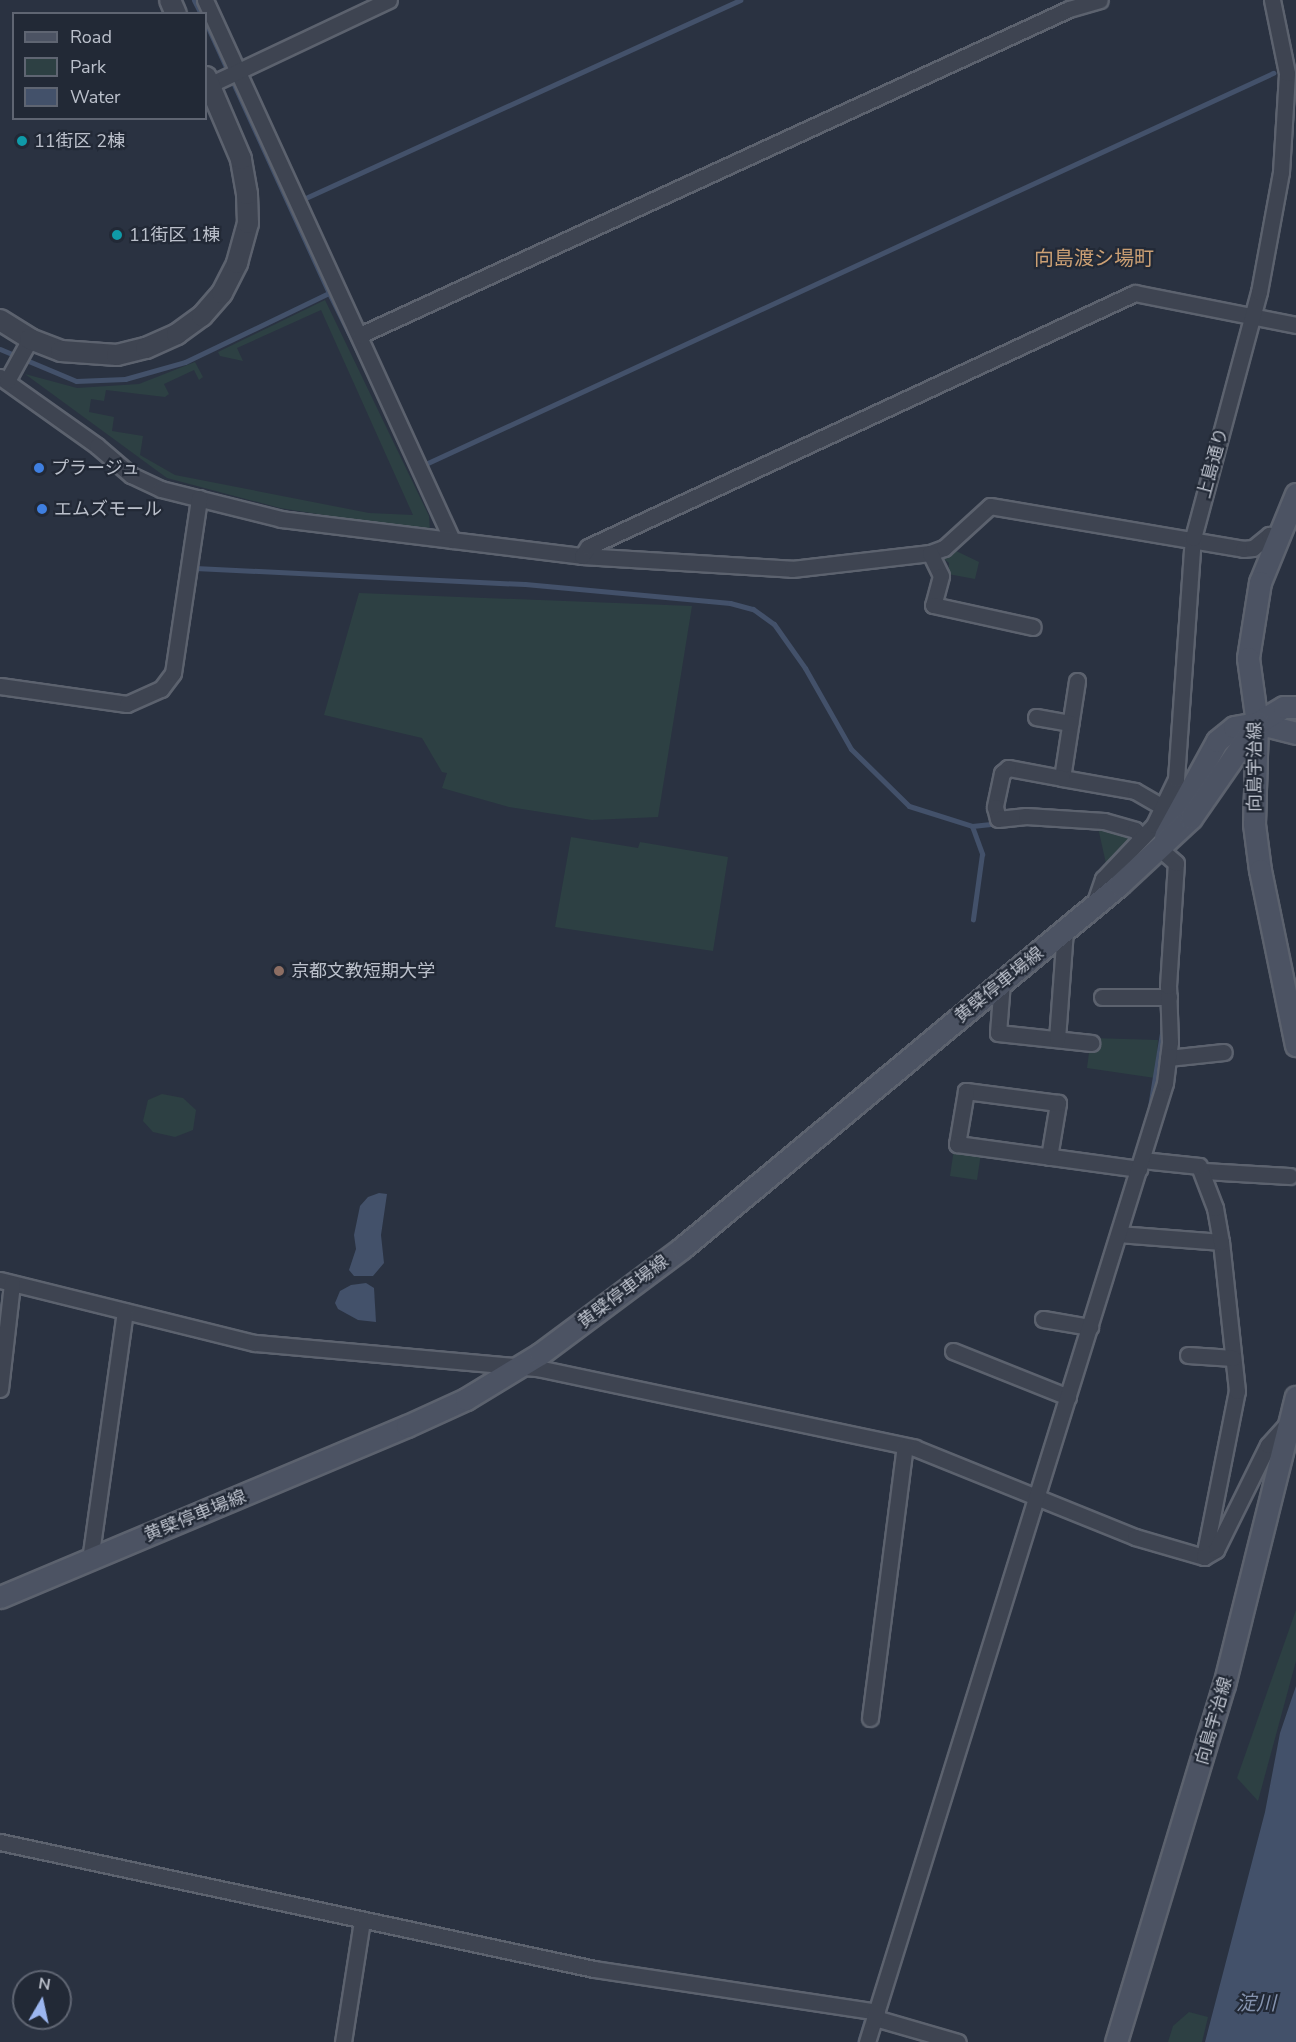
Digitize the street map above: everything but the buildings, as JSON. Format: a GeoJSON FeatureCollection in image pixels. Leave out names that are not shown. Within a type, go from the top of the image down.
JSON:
{"type":"FeatureCollection","features":[{"type":"Feature","properties":{"kind":"main road","name":"向島宇治線"},"geometry":{"type":"LineString","coordinates":[[1296,494],[1260,582],[1248,658],[1257,723],[1254,824],[1267,918],[1296,1045]]}},
{"type":"Feature","properties":{"kind":"main road","name":"黄檗停車場線"},"geometry":{"type":"LineString","coordinates":[[0,1597],[407,1426],[466,1399],[518,1368],[682,1248],[1065,931],[1094,905],[1151,842],[1217,741],[1234,727],[1257,723],[1290,707]]}},
{"type":"Feature","properties":{"kind":"main road","name":"黄檗停車場線"},"geometry":{"type":"LineString","coordinates":[[1151,842],[1191,818],[1257,723]]}},
{"type":"Feature","properties":{"kind":"main road"},"geometry":{"type":"LineString","coordinates":[[1257,723],[1289,732]]}},
{"type":"Feature","properties":{"kind":"main road"},"geometry":{"type":"LineString","coordinates":[[1217,778],[1236,777],[1254,789]]}},
{"type":"Feature","properties":{"kind":"main road","name":"向島宇治線"},"geometry":{"type":"LineString","coordinates":[[1116,2042],[1224,1685],[1296,1396]]}},
{"type":"Feature","properties":{"kind":"street"},"geometry":{"type":"LineString","coordinates":[[0,320],[26,347],[88,355],[146,348],[202,316],[222,293],[237,263],[248,223],[247,194],[205,0]]}},
{"type":"Feature","properties":{"kind":"street"},"geometry":{"type":"LineString","coordinates":[[222,76],[389,0]]}},
{"type":"Feature","properties":{"kind":"street"},"geometry":{"type":"LineString","coordinates":[[360,335],[1069,9],[1100,0]]}},
{"type":"Feature","properties":{"kind":"street","name":"上島通り"},"geometry":{"type":"LineString","coordinates":[[1151,842],[1176,779],[1193,538],[1252,317],[1281,172],[1287,73],[1272,0]]}},
{"type":"Feature","properties":{"kind":"street"},"geometry":{"type":"LineString","coordinates":[[222,76],[298,201],[452,540]]}},
{"type":"Feature","properties":{"kind":"street"},"geometry":{"type":"LineString","coordinates":[[582,556],[588,547],[1135,293],[1296,325]]}},
{"type":"Feature","properties":{"kind":"street"},"geometry":{"type":"LineString","coordinates":[[26,347],[6,376],[131,475],[160,489],[281,519],[582,556],[792,569],[930,553],[944,548],[990,506],[1193,538],[1243,549],[1253,548],[1269,535],[1278,538]]}},
{"type":"Feature","properties":{"kind":"street"},"geometry":{"type":"LineString","coordinates":[[0,686],[127,704],[161,689],[172,673],[199,498]]}},
{"type":"Feature","properties":{"kind":"street"},"geometry":{"type":"LineString","coordinates":[[930,553],[941,576],[933,605],[1033,627]]}},
{"type":"Feature","properties":{"kind":"street"},"geometry":{"type":"LineString","coordinates":[[1062,778],[1077,681]]}},
{"type":"Feature","properties":{"kind":"street"},"geometry":{"type":"LineString","coordinates":[[1036,717],[1070,723]]}},
{"type":"Feature","properties":{"kind":"street"},"geometry":{"type":"LineString","coordinates":[[867,2042],[1119,1234],[1165,1083],[1168,1058],[1168,997],[1176,863],[1135,830],[1104,821],[1026,816],[998,819],[995,807],[1002,773],[1008,768],[1135,791],[1163,807]]}},
{"type":"Feature","properties":{"kind":"street"},"geometry":{"type":"LineString","coordinates":[[1056,1039],[1065,931]]}},
{"type":"Feature","properties":{"kind":"street"},"geometry":{"type":"LineString","coordinates":[[1002,982],[998,1033],[1091,1043]]}},
{"type":"Feature","properties":{"kind":"street"},"geometry":{"type":"LineString","coordinates":[[1102,997],[1168,997]]}},
{"type":"Feature","properties":{"kind":"street"},"geometry":{"type":"LineString","coordinates":[[1168,1058],[1224,1052]]}},
{"type":"Feature","properties":{"kind":"street"},"geometry":{"type":"LineString","coordinates":[[1049,1157],[1058,1103],[966,1091],[957,1144],[1049,1157],[1122,1167],[1199,1166],[1203,1171],[1221,1242],[1237,1391],[1204,1557]]}},
{"type":"Feature","properties":{"kind":"street"},"geometry":{"type":"LineString","coordinates":[[1203,1171],[1290,1176]]}},
{"type":"Feature","properties":{"kind":"street"},"geometry":{"type":"LineString","coordinates":[[1119,1234],[1221,1242]]}},
{"type":"Feature","properties":{"kind":"street"},"geometry":{"type":"LineString","coordinates":[[0,1389],[6,1282],[255,1343],[518,1368],[905,1446],[1135,1537],[1204,1557],[1216,1550],[1268,1445],[1290,1421]]}},
{"type":"Feature","properties":{"kind":"street"},"geometry":{"type":"LineString","coordinates":[[90,1560],[125,1311]]}},
{"type":"Feature","properties":{"kind":"street"},"geometry":{"type":"LineString","coordinates":[[1043,1319],[1089,1327]]}},
{"type":"Feature","properties":{"kind":"street"},"geometry":{"type":"LineString","coordinates":[[953,1351],[1067,1397]]}},
{"type":"Feature","properties":{"kind":"street"},"geometry":{"type":"LineString","coordinates":[[1188,1355],[1233,1358]]}},
{"type":"Feature","properties":{"kind":"street"},"geometry":{"type":"LineString","coordinates":[[870,1718],[905,1446]]}},
{"type":"Feature","properties":{"kind":"street"},"geometry":{"type":"LineString","coordinates":[[0,1842],[190,1880],[362,1921],[594,1969],[858,2009],[958,2042]]}},
{"type":"Feature","properties":{"kind":"street"},"geometry":{"type":"LineString","coordinates":[[343,2042],[362,1921]]}},
{"type":"Feature","properties":{"kind":"green space"},"geometry":{"type":"Polygon","coordinates":[[[325,300],[429,516],[430,532],[280,508],[167,478],[25,374],[77,388],[139,384],[195,362],[203,377],[199,380],[194,370],[164,384],[169,394],[165,397],[106,390],[104,401],[91,399],[89,412],[114,417],[112,431],[143,436],[140,455],[175,475],[369,513],[413,515],[321,310],[237,348],[243,361],[220,356],[218,352],[325,300]]]}},
{"type":"Feature","properties":{"kind":"green space"},"geometry":{"type":"Polygon","coordinates":[[[954,550],[979,562],[975,579],[948,574],[949,563],[944,559],[954,550]]]}},
{"type":"Feature","properties":{"kind":"green space"},"geometry":{"type":"Polygon","coordinates":[[[359,593],[692,606],[658,817],[592,820],[509,807],[442,788],[447,773],[442,772],[422,738],[324,715],[359,593]]]}},
{"type":"Feature","properties":{"kind":"green space"},"geometry":{"type":"Polygon","coordinates":[[[1097,823],[1136,837],[1107,868],[1097,823]]]}},
{"type":"Feature","properties":{"kind":"green space"},"geometry":{"type":"Polygon","coordinates":[[[571,837],[638,848],[640,842],[728,857],[713,951],[555,927],[571,837]]]}},
{"type":"Feature","properties":{"kind":"green space"},"geometry":{"type":"Polygon","coordinates":[[[1091,1038],[1158,1040],[1155,1078],[1087,1068],[1091,1038]]]}},
{"type":"Feature","properties":{"kind":"green space"},"geometry":{"type":"Polygon","coordinates":[[[162,1094],[183,1098],[196,1110],[193,1130],[175,1137],[153,1132],[143,1121],[148,1100],[162,1094]]]}},
{"type":"Feature","properties":{"kind":"green space"},"geometry":{"type":"Polygon","coordinates":[[[954,1149],[981,1153],[977,1180],[950,1176],[954,1149]]]}},
{"type":"Feature","properties":{"kind":"green space"},"geometry":{"type":"Polygon","coordinates":[[[1296,1610],[1296,1661],[1258,1801],[1237,1778],[1296,1610]]]}},
{"type":"Feature","properties":{"kind":"green space"},"geometry":{"type":"Polygon","coordinates":[[[1189,2012],[1208,2017],[1202,2042],[1168,2042],[1173,2026],[1189,2012]]]}},
{"type":"Feature","properties":{"kind":"water"},"geometry":{"type":"Polygon","coordinates":[[[379,1193],[387,1194],[381,1235],[384,1263],[373,1276],[354,1276],[349,1270],[356,1249],[354,1235],[360,1206],[368,1197],[379,1193]]]}},
{"type":"Feature","properties":{"kind":"water"},"geometry":{"type":"Polygon","coordinates":[[[366,1283],[374,1288],[376,1322],[358,1320],[338,1309],[335,1303],[340,1291],[351,1285],[366,1283]]]}},
{"type":"Feature","properties":{"kind":"water","name":"淀川"},"geometry":{"type":"Polygon","coordinates":[[[1296,1686],[1296,2042],[1205,2042],[1265,1812],[1280,1733],[1296,1686]]]}},
{"type":"Feature","properties":{"kind":"waterway"},"geometry":{"type":"LineString","coordinates":[[194,0],[200,12]]}},
{"type":"Feature","properties":{"kind":"waterway"},"geometry":{"type":"LineString","coordinates":[[299,201],[740,0]]}},
{"type":"Feature","properties":{"kind":"waterway"},"geometry":{"type":"LineString","coordinates":[[0,349],[76,381],[125,379],[185,362],[329,293],[207,25]]}},
{"type":"Feature","properties":{"kind":"waterway"},"geometry":{"type":"LineString","coordinates":[[419,467],[1273,73]]}},
{"type":"Feature","properties":{"kind":"waterway"},"geometry":{"type":"LineString","coordinates":[[329,293],[358,352]]}},
{"type":"Feature","properties":{"kind":"waterway"},"geometry":{"type":"LineString","coordinates":[[195,568],[525,584],[730,603],[753,609],[774,624],[805,668],[851,749],[909,806],[972,826],[982,854],[973,919]]}},
{"type":"Feature","properties":{"kind":"waterway"},"geometry":{"type":"LineString","coordinates":[[972,826],[991,824]]}},
{"type":"Feature","properties":{"kind":"waterway"},"geometry":{"type":"LineString","coordinates":[[1150,1107],[1163,1027]]}},
{"type":"Feature","properties":{"kind":"waterway"},"geometry":{"type":"LineString","coordinates":[[859,2042],[868,2012]]}},
{"type":"Feature","properties":{"kind":"place","name":"11街区 2棟"},"geometry":{"type":"Point","coordinates":[22,141]}},
{"type":"Feature","properties":{"kind":"place","name":"11街区 1棟"},"geometry":{"type":"Point","coordinates":[117,235]}},
{"type":"Feature","properties":{"kind":"place","name":"プラージュ"},"geometry":{"type":"Point","coordinates":[39,468]}},
{"type":"Feature","properties":{"kind":"place","name":"エムズモール"},"geometry":{"type":"Point","coordinates":[42,509]}},
{"type":"Feature","properties":{"kind":"place","name":"京都文教短期大学"},"geometry":{"type":"Point","coordinates":[279,971]}},
{"type":"Feature","properties":{"kind":"district","name":"向島渡シ場町"},"geometry":{"type":"Point","coordinates":[1094,258]}}]}
